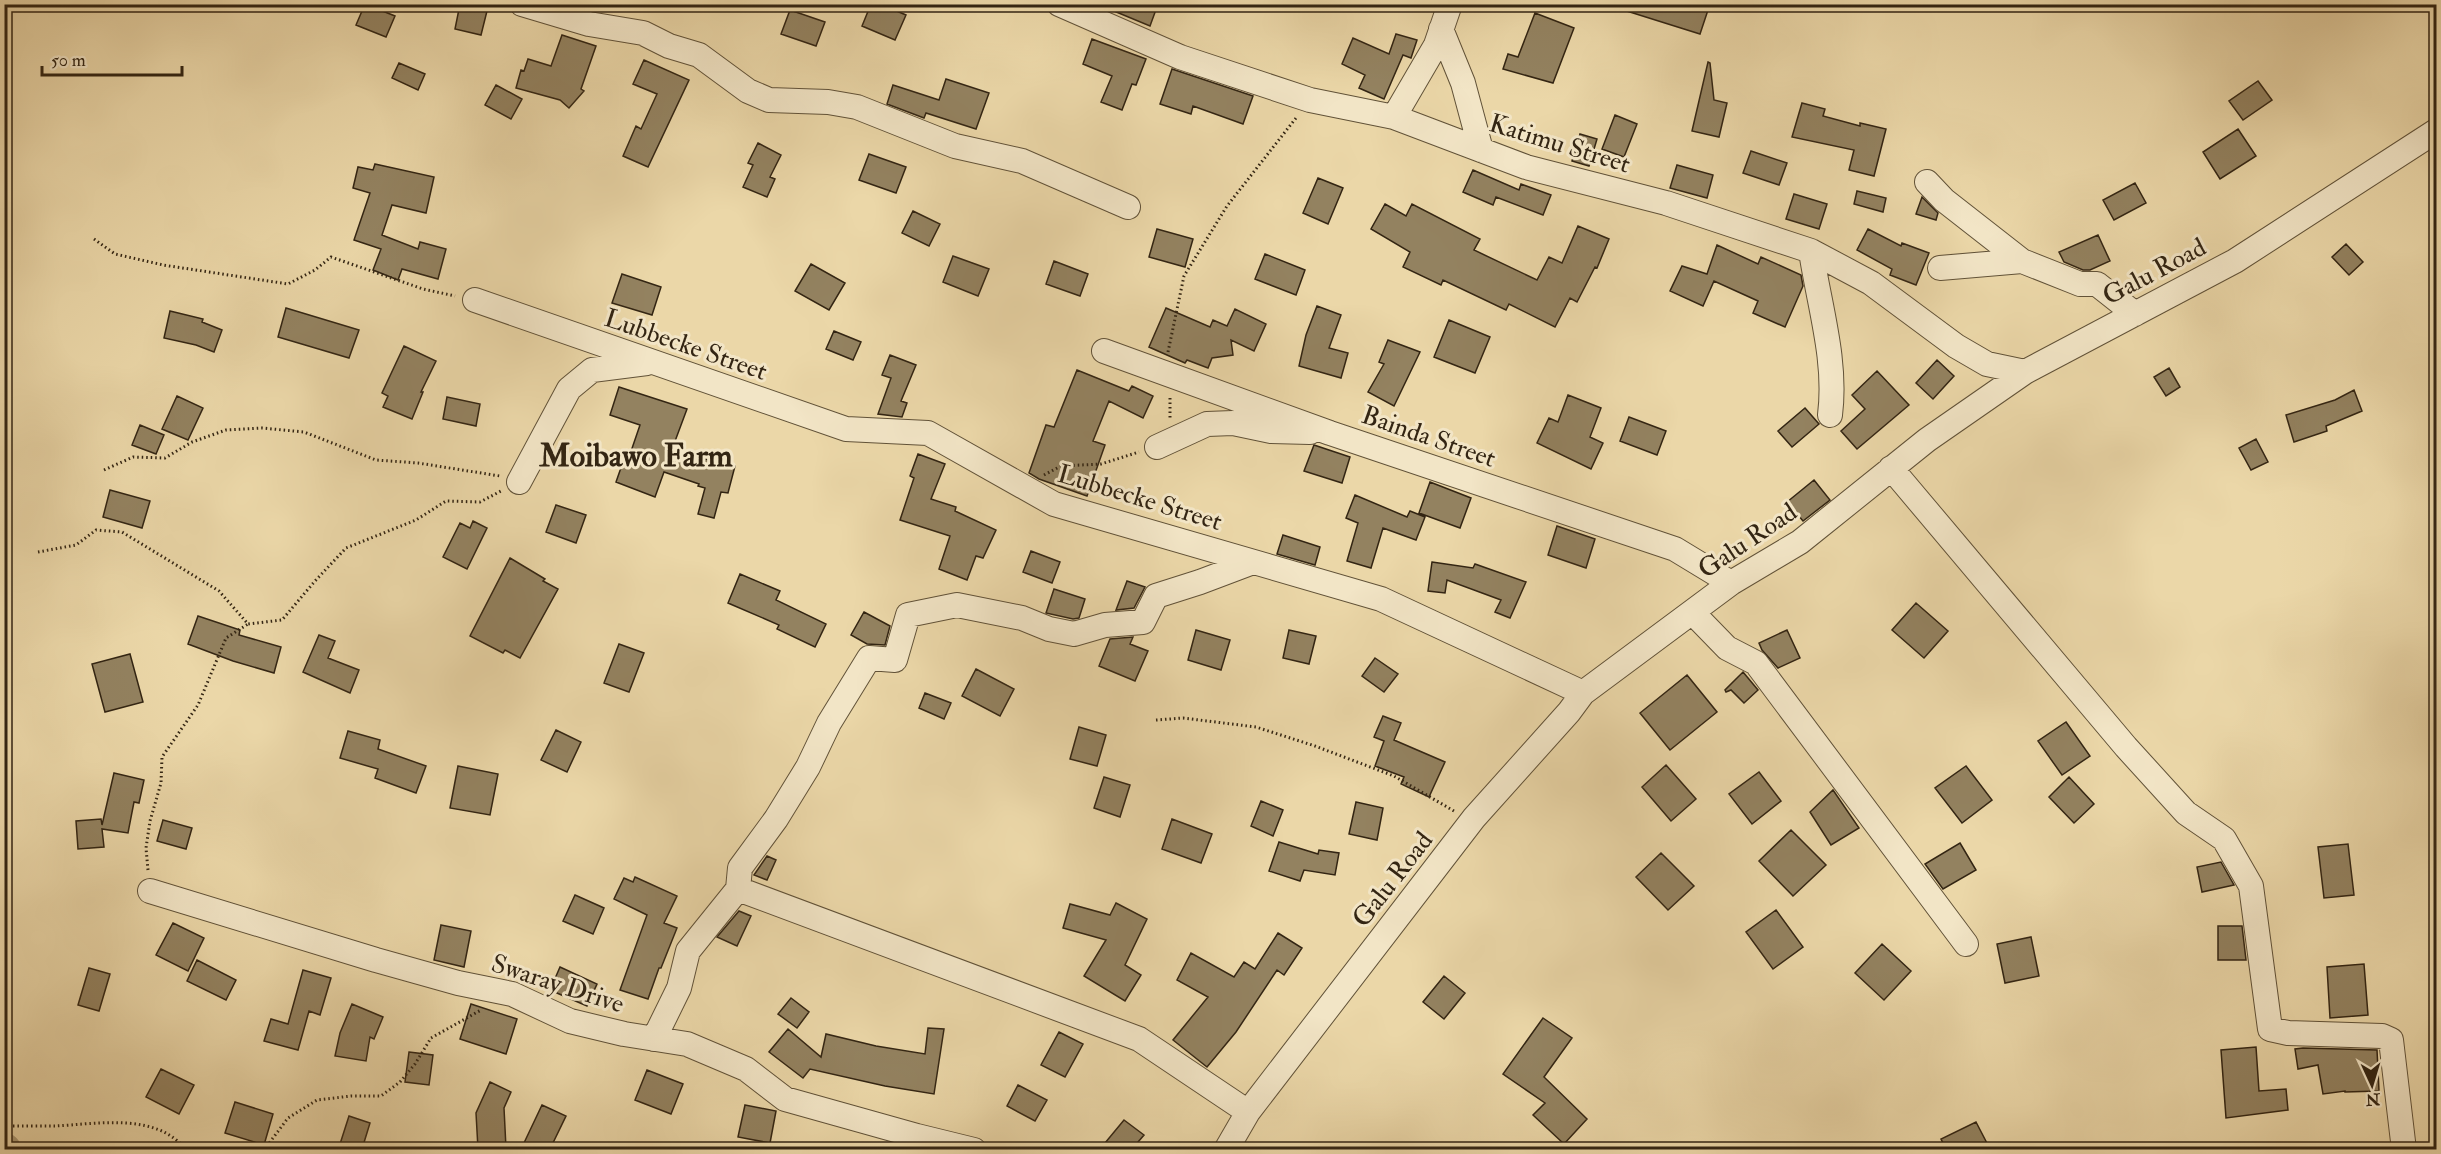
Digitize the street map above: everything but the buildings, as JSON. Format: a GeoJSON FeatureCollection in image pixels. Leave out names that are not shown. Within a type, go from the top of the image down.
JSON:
{"type":"FeatureCollection","features":[{"type":"Feature","properties":{"kind":"street"},"geometry":{"type":"LineString","coordinates":[[522,4],[589,24],[643,33],[669,46],[699,55],[748,91],[769,100],[828,102],[857,107],[955,146],[1022,161],[1128,207]]}},
{"type":"Feature","properties":{"kind":"street","name":"Katimu Street"},"geometry":{"type":"LineString","coordinates":[[1059,4],[1180,57],[1310,100],[1394,117],[1526,166],[1666,203],[1811,251],[1871,283],[1956,346],[1987,364],[2025,372]]}},
{"type":"Feature","properties":{"kind":"street"},"geometry":{"type":"LineString","coordinates":[[1394,117],[1436,45],[1450,4]]}},
{"type":"Feature","properties":{"kind":"street"},"geometry":{"type":"LineString","coordinates":[[1441,30],[1463,83],[1481,150]]}},
{"type":"Feature","properties":{"kind":"street","name":"Galu Road"},"geometry":{"type":"LineString","coordinates":[[1226,1149],[1248,1112],[1474,818],[1584,693],[1731,583],[1800,542],[1927,440],[2025,372],[2235,261],[2436,131]]}},
{"type":"Feature","properties":{"kind":"street"},"geometry":{"type":"LineString","coordinates":[[1927,182],[1944,200],[2022,261],[2080,284],[2097,284],[2135,314]]}},
{"type":"Feature","properties":{"kind":"street"},"geometry":{"type":"LineString","coordinates":[[1811,251],[1816,286],[1827,327],[1832,400],[1830,416]]}},
{"type":"Feature","properties":{"kind":"street"},"geometry":{"type":"LineString","coordinates":[[1940,268],[2022,261]]}},
{"type":"Feature","properties":{"kind":"street","name":"Lubbecke Street"},"geometry":{"type":"LineString","coordinates":[[475,300],[846,429],[928,433],[1054,504],[1381,599],[1584,693]]}},
{"type":"Feature","properties":{"kind":"street","name":"Bainda Street"},"geometry":{"type":"LineString","coordinates":[[1104,351],[1330,433],[1675,549],[1731,583]]}},
{"type":"Feature","properties":{"kind":"street"},"geometry":{"type":"LineString","coordinates":[[519,482],[569,389],[592,370],[652,362]]}},
{"type":"Feature","properties":{"kind":"street"},"geometry":{"type":"LineString","coordinates":[[1156,447],[1207,424],[1233,423],[1271,431],[1330,433]]}},
{"type":"Feature","properties":{"kind":"street"},"geometry":{"type":"LineString","coordinates":[[1891,468],[2126,747],[2186,813],[2224,839],[2251,886],[2270,1029],[2289,1034],[2382,1036],[2391,1040],[2404,1149]]}},
{"type":"Feature","properties":{"kind":"street"},"geometry":{"type":"LineString","coordinates":[[654,1039],[679,988],[688,951],[738,889],[740,868],[776,819],[797,785],[829,723],[869,658],[895,660],[908,615],[957,605],[1022,618],[1049,629],[1074,634],[1105,626],[1143,622],[1156,596],[1253,562]]}},
{"type":"Feature","properties":{"kind":"street"},"geometry":{"type":"LineString","coordinates":[[1692,612],[1727,648],[1756,663],[1966,944]]}},
{"type":"Feature","properties":{"kind":"street"},"geometry":{"type":"LineString","coordinates":[[738,889],[1139,1039],[1248,1112]]}},
{"type":"Feature","properties":{"kind":"street","name":"Swaray Drive"},"geometry":{"type":"LineString","coordinates":[[150,891],[376,960],[458,983],[512,994],[570,1020],[624,1034],[687,1044],[746,1069],[785,1100],[974,1149]]}},
{"type":"Feature","properties":{"kind":"path"},"geometry":{"type":"LineString","coordinates":[[1021,486],[1061,466],[1101,464],[1156,447],[1170,427],[1168,350],[1184,276],[1227,206],[1310,100]]}},
{"type":"Feature","properties":{"kind":"path"},"geometry":{"type":"LineString","coordinates":[[94,239],[115,254],[164,265],[288,285],[315,270],[331,257],[423,289],[475,300]]}},
{"type":"Feature","properties":{"kind":"path"},"geometry":{"type":"LineString","coordinates":[[104,470],[133,457],[165,458],[192,442],[226,430],[262,428],[304,432],[376,460],[488,472],[519,482]]}},
{"type":"Feature","properties":{"kind":"path"},"geometry":{"type":"LineString","coordinates":[[150,891],[146,848],[150,821],[161,783],[162,757],[198,705],[226,638],[249,624],[282,620],[346,548],[416,520],[446,501],[480,502],[519,482]]}},
{"type":"Feature","properties":{"kind":"path"},"geometry":{"type":"LineString","coordinates":[[38,552],[76,545],[96,530],[122,532],[219,591],[249,624]]}},
{"type":"Feature","properties":{"kind":"path"},"geometry":{"type":"LineString","coordinates":[[1156,720],[1183,718],[1256,727],[1315,746],[1394,776],[1456,812],[1474,818]]}},
{"type":"Feature","properties":{"kind":"path"},"geometry":{"type":"LineString","coordinates":[[264,1149],[288,1119],[317,1100],[351,1096],[381,1096],[400,1082],[415,1064],[431,1038],[481,1010]]}},
{"type":"Feature","properties":{"kind":"path"},"geometry":{"type":"LineString","coordinates":[[4,1126],[120,1122],[153,1128],[180,1141],[186,1149]]}},
{"type":"Feature","properties":{"kind":"district","name":"Moibawo Farm"},"geometry":{"type":"Point","coordinates":[636,455]}}]}
